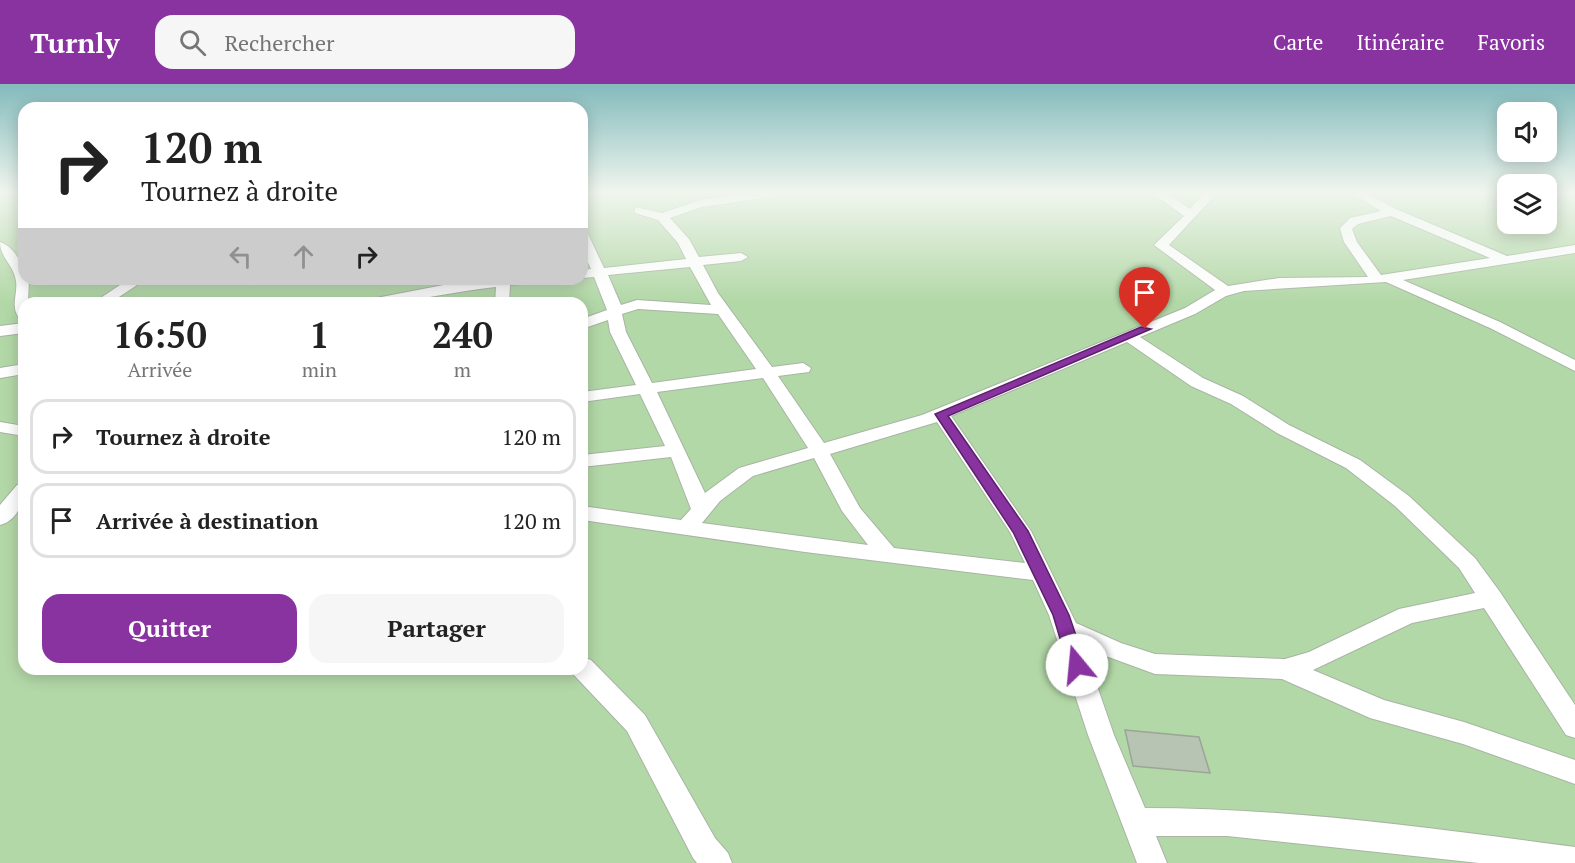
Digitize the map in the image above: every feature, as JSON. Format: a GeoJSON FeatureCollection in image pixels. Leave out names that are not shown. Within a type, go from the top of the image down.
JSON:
{"type":"FeatureCollection","features":[{"type":"Feature","properties":{"kind":"street"},"geometry":{"type":"LineString","coordinates":[[672,228],[684,242],[693,263],[722,310],[819,450],[852,511],[888,555]]}},
{"type":"Feature","properties":{"kind":"street"},"geometry":{"type":"LineString","coordinates":[[1179,228],[1162,247],[1226,291]]}},
{"type":"Feature","properties":{"kind":"street"},"geometry":{"type":"LineString","coordinates":[[1346,228],[1350,241],[1382,279],[1495,325],[1575,366]]}},
{"type":"Feature","properties":{"kind":"street"},"geometry":{"type":"LineString","coordinates":[[1431,228],[1506,260]]}},
{"type":"Feature","properties":{"kind":"street"},"geometry":{"type":"LineString","coordinates":[[0,246],[18,270]]}},
{"type":"Feature","properties":{"kind":"street"},"geometry":{"type":"LineString","coordinates":[[588,246],[601,272],[615,312],[618,332],[647,389],[653,408],[676,451],[700,509]]}},
{"type":"Feature","properties":{"kind":"street"},"geometry":{"type":"LineString","coordinates":[[686,528],[700,509],[741,474],[941,414],[1190,311],[1226,291],[1260,284],[1341,284],[1575,249]]}},
{"type":"Feature","properties":{"kind":"street"},"geometry":{"type":"LineString","coordinates":[[588,273],[741,256]]}},
{"type":"Feature","properties":{"kind":"street"},"geometry":{"type":"LineString","coordinates":[[110,297],[129,285]]}},
{"type":"Feature","properties":{"kind":"street"},"geometry":{"type":"LineString","coordinates":[[402,297],[473,285]]}},
{"type":"Feature","properties":{"kind":"street"},"geometry":{"type":"LineString","coordinates":[[588,322],[637,304],[650,303],[722,310]]}},
{"type":"Feature","properties":{"kind":"street"},"geometry":{"type":"LineString","coordinates":[[0,330],[18,328]]}},
{"type":"Feature","properties":{"kind":"street"},"geometry":{"type":"LineString","coordinates":[[1128,336],[1197,382],[1258,412],[1283,429],[1353,464],[1402,501],[1467,563],[1575,727]]}},
{"type":"Feature","properties":{"kind":"street"},"geometry":{"type":"LineString","coordinates":[[588,396],[803,368]]}},
{"type":"Feature","properties":{"kind":"street"},"geometry":{"type":"LineString","coordinates":[[0,373],[18,370]]}},
{"type":"Feature","properties":{"kind":"street"},"geometry":{"type":"LineString","coordinates":[[941,414],[1020,531],[1041,573],[1066,629],[1101,735],[1152,863]]}},
{"type":"Feature","properties":{"kind":"street"},"geometry":{"type":"LineString","coordinates":[[0,428],[18,430]]}},
{"type":"Feature","properties":{"kind":"street"},"geometry":{"type":"LineString","coordinates":[[588,460],[676,451]]}},
{"type":"Feature","properties":{"kind":"street"},"geometry":{"type":"LineString","coordinates":[[0,518],[18,496]]}},
{"type":"Feature","properties":{"kind":"street"},"geometry":{"type":"LineString","coordinates":[[588,514],[888,555],[1041,573]]}},
{"type":"Feature","properties":{"kind":"street"},"geometry":{"type":"LineString","coordinates":[[1066,629],[1112,650],[1155,664],[1285,669],[1317,659],[1407,615],[1492,598]]}},
{"type":"Feature","properties":{"kind":"street"},"geometry":{"type":"LineString","coordinates":[[1285,669],[1370,707],[1482,739],[1575,772]]}},
{"type":"Feature","properties":{"kind":"street"},"geometry":{"type":"LineString","coordinates":[[588,673],[636,723],[704,848],[717,863]]}},
{"type":"Feature","properties":{"kind":"street"},"geometry":{"type":"LineString","coordinates":[[1135,822],[1238,823],[1446,844],[1575,862]]}},
{"type":"Feature","properties":{"kind":"green space"},"geometry":{"type":"Polygon","coordinates":[[[0,228],[18,228],[18,285],[588,285],[588,228],[1497,228],[1497,234],[1557,234],[1557,228],[1575,228],[1575,863],[0,863],[0,228]]]}},
{"type":"Feature","properties":{"kind":"building"},"geometry":{"type":"Polygon","coordinates":[[[1125,730],[1199,737],[1210,773],[1133,766],[1125,730]]]}},
{"type":"Feature","properties":{"kind":"route"},"geometry":{"type":"LineString","coordinates":[[1077,665],[1061,615],[1020,531],[941,414],[1145,329]]}}]}
